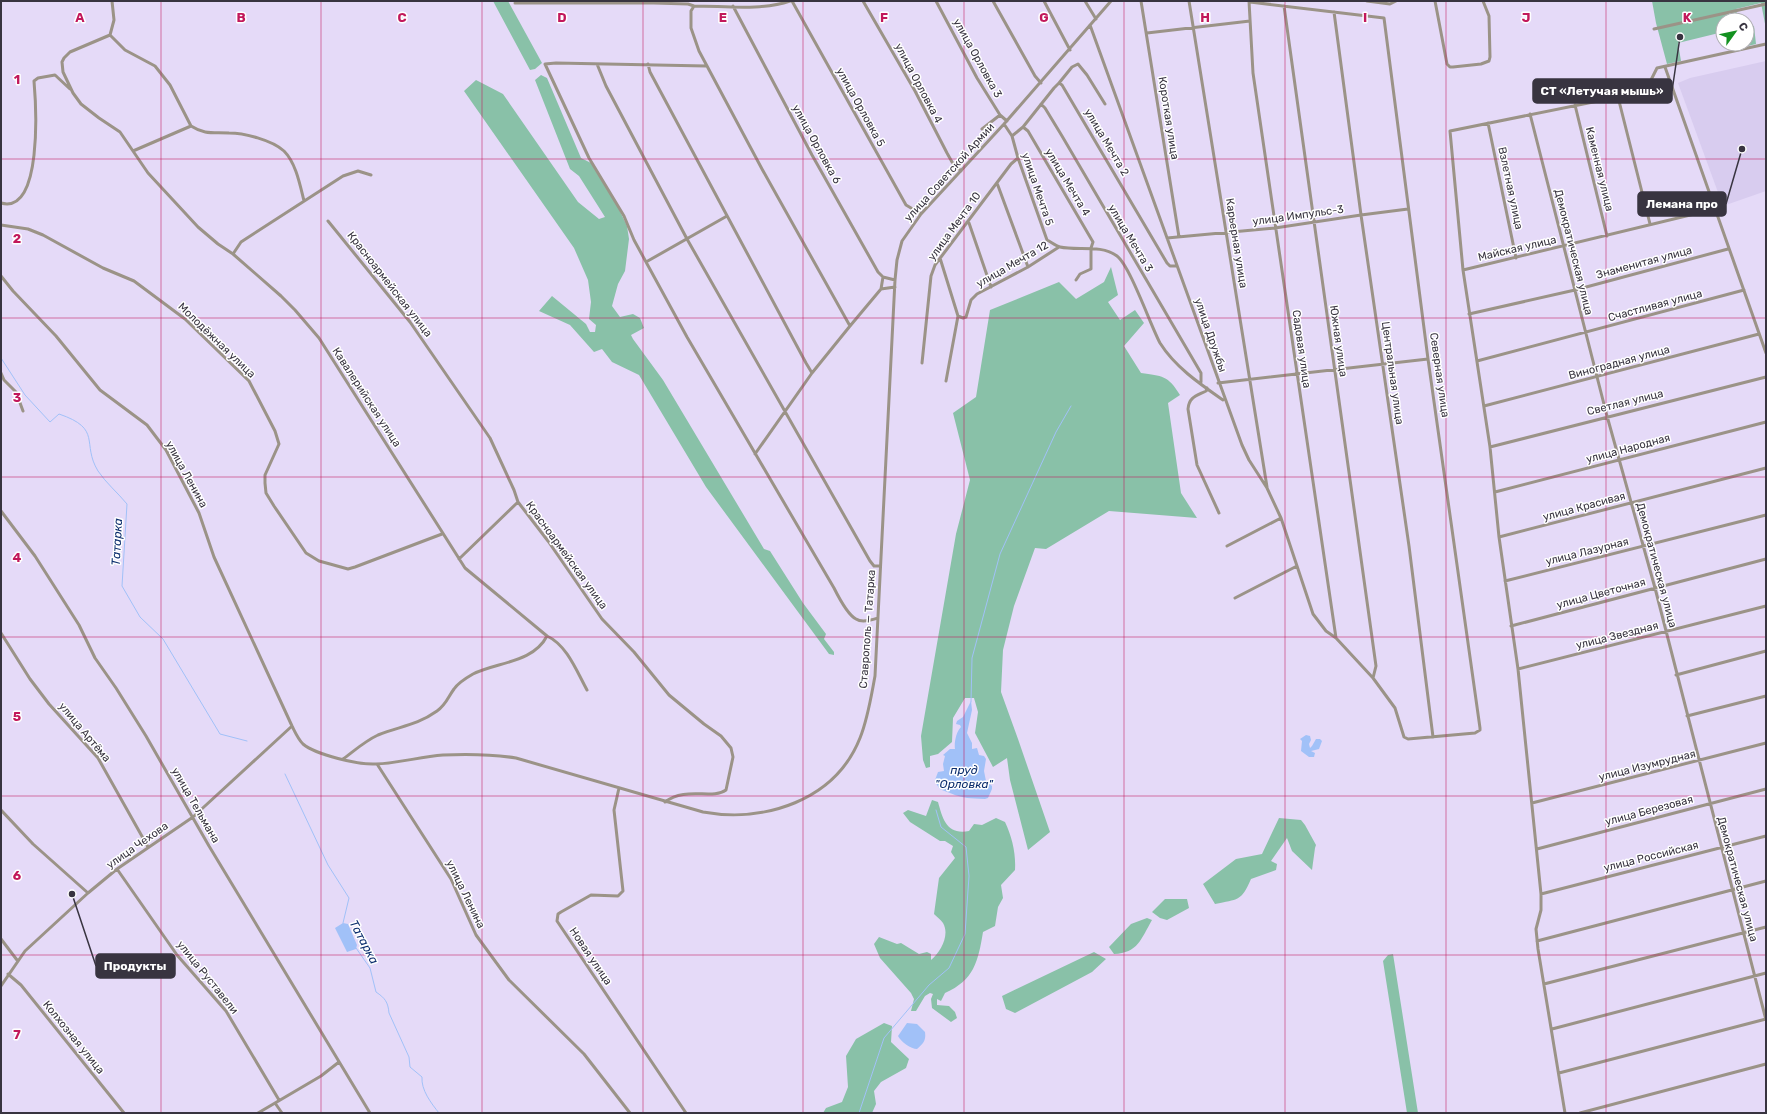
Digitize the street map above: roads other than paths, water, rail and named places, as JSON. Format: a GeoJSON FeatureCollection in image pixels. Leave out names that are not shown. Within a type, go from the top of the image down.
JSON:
{"type":"FeatureCollection","features":[{"type":"Feature","properties":{"kind":"street"},"geometry":{"type":"LineString","coordinates":[[112,1],[114,20],[110,35],[125,50],[148,62],[159,70],[170,85],[191,126],[208,134],[240,133],[275,145],[284,151],[297,177],[304,201]]}},
{"type":"Feature","properties":{"kind":"street"},"geometry":{"type":"LineString","coordinates":[[515,3],[654,3],[688,4],[694,6],[770,6],[791,1]]}},
{"type":"Feature","properties":{"kind":"street","name":"улица Орловка 5"},"geometry":{"type":"LineString","coordinates":[[791,1],[906,205],[921,214]]}},
{"type":"Feature","properties":{"kind":"street","name":"улица Орловка 4"},"geometry":{"type":"LineString","coordinates":[[863,1],[915,91],[946,153],[961,171]]}},
{"type":"Feature","properties":{"kind":"street","name":"улица Орловка 3"},"geometry":{"type":"LineString","coordinates":[[936,1],[977,78],[1006,123]]}},
{"type":"Feature","properties":{"kind":"street"},"geometry":{"type":"LineString","coordinates":[[993,1],[1035,76],[1041,83]]}},
{"type":"Feature","properties":{"kind":"street"},"geometry":{"type":"LineString","coordinates":[[1044,1],[1070,50]]}},
{"type":"Feature","properties":{"kind":"street"},"geometry":{"type":"LineString","coordinates":[[1085,1],[1096,19]]}},
{"type":"Feature","properties":{"kind":"street","name":"улица Советской Армии"},"geometry":{"type":"LineString","coordinates":[[884,488],[895,280],[897,260],[906,233],[921,214],[1006,123],[1111,1]]}},
{"type":"Feature","properties":{"kind":"street","name":"Короткая улица"},"geometry":{"type":"LineString","coordinates":[[1141,1],[1178,237]]}},
{"type":"Feature","properties":{"kind":"street","name":"Карьерная улица"},"geometry":{"type":"LineString","coordinates":[[1188,1],[1267,488]]}},
{"type":"Feature","properties":{"kind":"street","name":"Северная улица"},"geometry":{"type":"LineString","coordinates":[[1250,1],[1384,18],[1428,359],[1480,730],[1475,733],[1408,739],[1404,737],[1395,708],[1372,678]]}},
{"type":"Feature","properties":{"kind":"street","name":"Садовая улица"},"geometry":{"type":"LineString","coordinates":[[1250,1],[1253,73],[1336,638]]}},
{"type":"Feature","properties":{"kind":"street"},"geometry":{"type":"LineString","coordinates":[[1367,1],[1390,4],[1396,1]]}},
{"type":"Feature","properties":{"kind":"street"},"geometry":{"type":"LineString","coordinates":[[1435,1],[1446,64],[1450,67],[1464,67],[1482,64],[1489,61],[1489,16],[1483,1]]}},
{"type":"Feature","properties":{"kind":"street"},"geometry":{"type":"LineString","coordinates":[[1654,29],[1766,4]]}},
{"type":"Feature","properties":{"kind":"street"},"geometry":{"type":"LineString","coordinates":[[694,6],[691,11],[691,28],[694,42],[766,176],[850,326]]}},
{"type":"Feature","properties":{"kind":"street","name":"улица Орловка 6"},"geometry":{"type":"LineString","coordinates":[[732,6],[812,154],[878,272],[883,277]]}},
{"type":"Feature","properties":{"kind":"street","name":"Южная улица"},"geometry":{"type":"LineString","coordinates":[[1284,6],[1376,666],[1372,678]]}},
{"type":"Feature","properties":{"kind":"street","name":"Центральная улица"},"geometry":{"type":"LineString","coordinates":[[1334,12],[1382,365],[1409,546],[1433,737]]}},
{"type":"Feature","properties":{"kind":"street"},"geometry":{"type":"LineString","coordinates":[[1147,33],[1250,21]]}},
{"type":"Feature","properties":{"kind":"street","name":"улица Дружбы"},"geometry":{"type":"LineString","coordinates":[[1090,25],[1224,400],[1249,460],[1267,488],[1281,518],[1313,614],[1326,631],[1336,638]]}},
{"type":"Feature","properties":{"kind":"street","name":"Кавалерийская улица"},"geometry":{"type":"LineString","coordinates":[[110,35],[70,52],[62,62],[63,72],[81,104],[120,132],[148,173],[198,227],[218,244],[233,254],[295,310],[319,338],[459,559],[472,575],[547,636],[558,643],[587,690]]}},
{"type":"Feature","properties":{"kind":"street"},"geometry":{"type":"LineString","coordinates":[[1565,1113],[1537,941],[1536,929],[1541,910],[1541,894],[1518,669],[1499,537],[1490,447],[1463,270],[1450,131],[1618,97],[1642,88],[1651,80],[1657,68],[1766,44]]}},
{"type":"Feature","properties":{"kind":"street"},"geometry":{"type":"LineString","coordinates":[[706,66],[648,64],[545,64],[589,158],[624,216],[634,240],[687,337],[834,588],[856,620],[864,621],[878,618]]}},
{"type":"Feature","properties":{"kind":"street"},"geometry":{"type":"LineString","coordinates":[[597,64],[606,86],[687,239],[870,561],[874,566],[880,566]]}},
{"type":"Feature","properties":{"kind":"street"},"geometry":{"type":"LineString","coordinates":[[648,64],[650,72],[812,373]]}},
{"type":"Feature","properties":{"kind":"street"},"geometry":{"type":"LineString","coordinates":[[1012,136],[1023,127],[1072,67],[1078,64],[1087,75],[1105,104]]}},
{"type":"Feature","properties":{"kind":"street"},"geometry":{"type":"LineString","coordinates":[[1665,67],[1728,249],[1766,353]]}},
{"type":"Feature","properties":{"kind":"street"},"geometry":{"type":"LineString","coordinates":[[1,203],[7,205],[17,200],[26,189],[29,181],[32,166],[36,114],[34,81],[38,78],[55,76],[73,92]]}},
{"type":"Feature","properties":{"kind":"street","name":"улица Мечта 2"},"geometry":{"type":"LineString","coordinates":[[1059,83],[1064,87],[1167,263],[1170,266],[1177,266]]}},
{"type":"Feature","properties":{"kind":"street"},"geometry":{"type":"LineString","coordinates":[[1618,97],[1650,224]]}},
{"type":"Feature","properties":{"kind":"street","name":"улица Мечта 3"},"geometry":{"type":"LineString","coordinates":[[1041,104],[1045,108],[1201,373],[1201,382]]}},
{"type":"Feature","properties":{"kind":"street","name":"Каменная улица"},"geometry":{"type":"LineString","coordinates":[[1575,105],[1607,236]]}},
{"type":"Feature","properties":{"kind":"street","name":"Демократическая улица"},"geometry":{"type":"LineString","coordinates":[[1530,114],[1607,416],[1655,588],[1698,761],[1766,1020]]}},
{"type":"Feature","properties":{"kind":"street"},"geometry":{"type":"LineString","coordinates":[[982,129],[1000,115]]}},
{"type":"Feature","properties":{"kind":"street","name":"улица Мечта 5"},"geometry":{"type":"LineString","coordinates":[[1006,123],[1012,136],[1018,158],[1047,240],[1060,247]]}},
{"type":"Feature","properties":{"kind":"street","name":"Взлетная улица"},"geometry":{"type":"LineString","coordinates":[[1488,123],[1516,258]]}},
{"type":"Feature","properties":{"kind":"street"},"geometry":{"type":"LineString","coordinates":[[133,150],[191,126]]}},
{"type":"Feature","properties":{"kind":"street","name":"улица Мечта 4"},"geometry":{"type":"LineString","coordinates":[[1023,127],[1028,131],[1093,242],[1091,248],[1091,269],[1080,274],[1076,280]]}},
{"type":"Feature","properties":{"kind":"street","name":"улица Мечта 10"},"geometry":{"type":"LineString","coordinates":[[922,363],[931,276],[940,258],[1018,158]]}},
{"type":"Feature","properties":{"kind":"street"},"geometry":{"type":"LineString","coordinates":[[233,254],[240,242],[343,176],[358,171],[371,176]]}},
{"type":"Feature","properties":{"kind":"street"},"geometry":{"type":"LineString","coordinates":[[997,183],[1028,267]]}},
{"type":"Feature","properties":{"kind":"street","name":"Майская улица"},"geometry":{"type":"LineString","coordinates":[[1463,270],[1607,236],[1715,208]]}},
{"type":"Feature","properties":{"kind":"street","name":"улица Импульс-3"},"geometry":{"type":"LineString","coordinates":[[1167,238],[1275,228],[1408,209]]}},
{"type":"Feature","properties":{"kind":"street"},"geometry":{"type":"LineString","coordinates":[[646,262],[727,216]]}},
{"type":"Feature","properties":{"kind":"street","name":"Красноармейская улица"},"geometry":{"type":"LineString","coordinates":[[328,221],[410,322],[490,438],[518,502],[548,542],[584,596],[602,619],[634,652],[669,694],[720,736],[733,751],[732,764],[726,790],[720,793],[684,793],[665,802]]}},
{"type":"Feature","properties":{"kind":"street"},"geometry":{"type":"LineString","coordinates":[[967,222],[969,223],[976,239],[991,287]]}},
{"type":"Feature","properties":{"kind":"street","name":"Молодёжная улица"},"geometry":{"type":"LineString","coordinates":[[1,226],[28,229],[43,235],[103,268],[134,281],[185,319],[249,381],[275,431],[279,444],[265,475],[266,493],[302,548],[312,557],[319,561],[348,569],[355,568],[442,534]]}},
{"type":"Feature","properties":{"kind":"street"},"geometry":{"type":"LineString","coordinates":[[1060,247],[1091,248],[1117,255],[1125,266],[1160,343],[1178,365],[1224,400]]}},
{"type":"Feature","properties":{"kind":"street","name":"улица Мечта 12"},"geometry":{"type":"LineString","coordinates":[[958,316],[963,318],[966,317],[972,297],[1028,267],[1060,247]]}},
{"type":"Feature","properties":{"kind":"street","name":"Знаменитая улица"},"geometry":{"type":"LineString","coordinates":[[1469,314],[1575,290],[1728,249]]}},
{"type":"Feature","properties":{"kind":"street"},"geometry":{"type":"LineString","coordinates":[[940,258],[958,316],[946,381]]}},
{"type":"Feature","properties":{"kind":"street","name":"улица Ленина"},"geometry":{"type":"LineString","coordinates":[[1,276],[13,291],[56,336],[100,390],[147,425],[166,450],[199,513],[214,557],[292,726],[304,745],[361,764],[377,764],[423,757],[491,754],[516,758],[619,788]]}},
{"type":"Feature","properties":{"kind":"street"},"geometry":{"type":"LineString","coordinates":[[755,454],[812,373],[882,289],[883,277],[895,280]]}},
{"type":"Feature","properties":{"kind":"street"},"geometry":{"type":"LineString","coordinates":[[882,289],[895,287]]}},
{"type":"Feature","properties":{"kind":"street","name":"Счастливая улица"},"geometry":{"type":"LineString","coordinates":[[1477,361],[1586,334],[1744,290]]}},
{"type":"Feature","properties":{"kind":"street","name":"Виноградная улица"},"geometry":{"type":"LineString","coordinates":[[1484,406],[1759,334]]}},
{"type":"Feature","properties":{"kind":"street"},"geometry":{"type":"LineString","coordinates":[[1218,383],[1250,378],[1428,359]]}},
{"type":"Feature","properties":{"kind":"street"},"geometry":{"type":"LineString","coordinates":[[1,372],[9,386],[16,392],[24,411]]}},
{"type":"Feature","properties":{"kind":"street","name":"Светлая улица"},"geometry":{"type":"LineString","coordinates":[[1490,447],[1607,416],[1766,377]]}},
{"type":"Feature","properties":{"kind":"street"},"geometry":{"type":"LineString","coordinates":[[1207,388],[1206,392],[1192,398],[1188,409],[1197,465],[1219,513]]}},
{"type":"Feature","properties":{"kind":"street","name":"улица Народная"},"geometry":{"type":"LineString","coordinates":[[1494,492],[1766,422]]}},
{"type":"Feature","properties":{"kind":"street","name":"улица Красивая"},"geometry":{"type":"LineString","coordinates":[[1499,537],[1766,468]]}},
{"type":"Feature","properties":{"kind":"street","name":"Ставрополь — Татарка"},"geometry":{"type":"LineString","coordinates":[[619,788],[665,802],[720,815],[750,815],[792,805],[810,796],[843,768],[860,739],[869,711],[875,676],[884,488]]}},
{"type":"Feature","properties":{"kind":"street"},"geometry":{"type":"LineString","coordinates":[[459,559],[518,502]]}},
{"type":"Feature","properties":{"kind":"street","name":"улица Тельмана"},"geometry":{"type":"LineString","coordinates":[[1,511],[35,556],[79,625],[95,658],[116,688],[370,1113]]}},
{"type":"Feature","properties":{"kind":"street","name":"улица Лазурная"},"geometry":{"type":"LineString","coordinates":[[1505,581],[1766,515]]}},
{"type":"Feature","properties":{"kind":"street"},"geometry":{"type":"LineString","coordinates":[[1227,546],[1281,518]]}},
{"type":"Feature","properties":{"kind":"street","name":"улица Цветочная"},"geometry":{"type":"LineString","coordinates":[[1511,626],[1766,559]]}},
{"type":"Feature","properties":{"kind":"street"},"geometry":{"type":"LineString","coordinates":[[1235,598],[1297,566]]}},
{"type":"Feature","properties":{"kind":"street","name":"улица Звездная"},"geometry":{"type":"LineString","coordinates":[[1518,669],[1766,606]]}},
{"type":"Feature","properties":{"kind":"street","name":"улица Артёма"},"geometry":{"type":"LineString","coordinates":[[1,633],[30,679],[49,704],[98,758],[148,848]]}},
{"type":"Feature","properties":{"kind":"street"},"geometry":{"type":"LineString","coordinates":[[343,759],[367,740],[380,734],[411,726],[439,711],[446,703],[453,690],[466,678],[492,667],[519,659],[538,648],[547,636]]}},
{"type":"Feature","properties":{"kind":"street"},"geometry":{"type":"LineString","coordinates":[[1336,638],[1372,678]]}},
{"type":"Feature","properties":{"kind":"street"},"geometry":{"type":"LineString","coordinates":[[1676,675],[1766,651]]}},
{"type":"Feature","properties":{"kind":"street"},"geometry":{"type":"LineString","coordinates":[[1687,716],[1766,696]]}},
{"type":"Feature","properties":{"kind":"street","name":"улица Чехова"},"geometry":{"type":"LineString","coordinates":[[1,986],[17,960],[25,951],[88,893],[117,869],[193,817],[292,726]]}},
{"type":"Feature","properties":{"kind":"street","name":"улица Изумрудная"},"geometry":{"type":"LineString","coordinates":[[1532,803],[1766,743]]}},
{"type":"Feature","properties":{"kind":"street","name":"улица Ленина"},"geometry":{"type":"LineString","coordinates":[[377,764],[451,879],[476,935],[498,967],[509,980],[584,1054],[630,1113]]}},
{"type":"Feature","properties":{"kind":"street","name":"Новая улица"},"geometry":{"type":"LineString","coordinates":[[619,788],[614,810],[623,891],[618,896],[591,895],[558,914],[557,921],[686,1113]]}},
{"type":"Feature","properties":{"kind":"street","name":"улица Березовая"},"geometry":{"type":"LineString","coordinates":[[1537,849],[1766,789]]}},
{"type":"Feature","properties":{"kind":"street"},"geometry":{"type":"LineString","coordinates":[[1,810],[33,844],[88,893]]}},
{"type":"Feature","properties":{"kind":"street","name":"улица Российская"},"geometry":{"type":"LineString","coordinates":[[1541,894],[1766,836]]}},
{"type":"Feature","properties":{"kind":"street","name":"улица Руставели"},"geometry":{"type":"LineString","coordinates":[[117,869],[177,955],[226,1011],[280,1100]]}},
{"type":"Feature","properties":{"kind":"street"},"geometry":{"type":"LineString","coordinates":[[1537,941],[1766,881]]}},
{"type":"Feature","properties":{"kind":"street"},"geometry":{"type":"LineString","coordinates":[[1544,984],[1766,927]]}},
{"type":"Feature","properties":{"kind":"street"},"geometry":{"type":"LineString","coordinates":[[1,939],[17,960]]}},
{"type":"Feature","properties":{"kind":"street"},"geometry":{"type":"LineString","coordinates":[[1552,1029],[1766,973]]}},
{"type":"Feature","properties":{"kind":"street","name":"Колхозная улица"},"geometry":{"type":"LineString","coordinates":[[8,974],[20,985],[124,1113]]}},
{"type":"Feature","properties":{"kind":"street"},"geometry":{"type":"LineString","coordinates":[[1559,1072],[1766,1020]]}},
{"type":"Feature","properties":{"kind":"street"},"geometry":{"type":"LineString","coordinates":[[258,1113],[321,1076],[339,1062]]}},
{"type":"Feature","properties":{"kind":"street"},"geometry":{"type":"LineString","coordinates":[[1580,1113],[1766,1064]]}},
{"type":"Feature","properties":{"kind":"street"},"geometry":{"type":"LineString","coordinates":[[275,1103],[282,1113]]}},
{"type":"Feature","properties":{"kind":"water","name":"пруд \"Орловка\""},"geometry":{"type":"Polygon","coordinates":[[[971,701],[972,710],[967,733],[972,743],[972,749],[977,748],[979,755],[984,756],[986,759],[984,771],[986,781],[992,786],[988,798],[985,799],[955,795],[939,788],[935,780],[938,772],[944,771],[943,764],[945,756],[943,755],[950,749],[955,749],[956,738],[961,727],[960,725],[956,724],[957,721],[963,717],[971,701]]]}},
{"type":"Feature","properties":{"kind":"water"},"geometry":{"type":"Polygon","coordinates":[[[1306,735],[1310,736],[1310,748],[1316,739],[1320,739],[1322,741],[1319,749],[1311,751],[1315,753],[1314,757],[1309,757],[1301,751],[1302,741],[1300,739],[1306,735]]]}},
{"type":"Feature","properties":{"kind":"water"},"geometry":{"type":"Polygon","coordinates":[[[343,923],[348,924],[357,945],[356,949],[347,952],[335,928],[343,923]]]}},
{"type":"Feature","properties":{"kind":"water"},"geometry":{"type":"Polygon","coordinates":[[[907,1023],[917,1024],[925,1032],[924,1041],[917,1049],[906,1045],[898,1036],[907,1023]]]}},
{"type":"Feature","properties":{"kind":"waterway","name":"Татарка"},"geometry":{"type":"LineString","coordinates":[[1,358],[25,395],[50,422],[59,414],[81,425],[86,431],[89,438],[93,461],[98,471],[127,504],[122,586],[140,617],[163,639],[220,734],[247,741]]}},
{"type":"Feature","properties":{"kind":"waterway"},"geometry":{"type":"LineString","coordinates":[[971,702],[972,658],[1000,554],[1056,432],[1071,406]]}},
{"type":"Feature","properties":{"kind":"waterway","name":"Татарка"},"geometry":{"type":"LineString","coordinates":[[285,774],[328,865],[349,898],[343,923]]}},
{"type":"Feature","properties":{"kind":"waterway"},"geometry":{"type":"LineString","coordinates":[[859,1113],[884,1038],[929,985],[949,968],[965,934],[969,876],[966,847],[941,827],[936,810]]}},
{"type":"Feature","properties":{"kind":"waterway","name":"Татарка"},"geometry":{"type":"LineString","coordinates":[[356,948],[370,968],[376,992],[384,998],[387,1003],[389,1013],[409,1057],[410,1067],[422,1077],[423,1087],[430,1101],[439,1113]]}},
{"type":"Feature","properties":{"kind":"place","name":"СТ «Летучая мышь»"},"geometry":{"type":"Point","coordinates":[1680,37]}},
{"type":"Feature","properties":{"kind":"place","name":"Лемана про"},"geometry":{"type":"Point","coordinates":[1742,149]}},
{"type":"Feature","properties":{"kind":"place","name":"Продукты"},"geometry":{"type":"Point","coordinates":[72,894]}}]}
